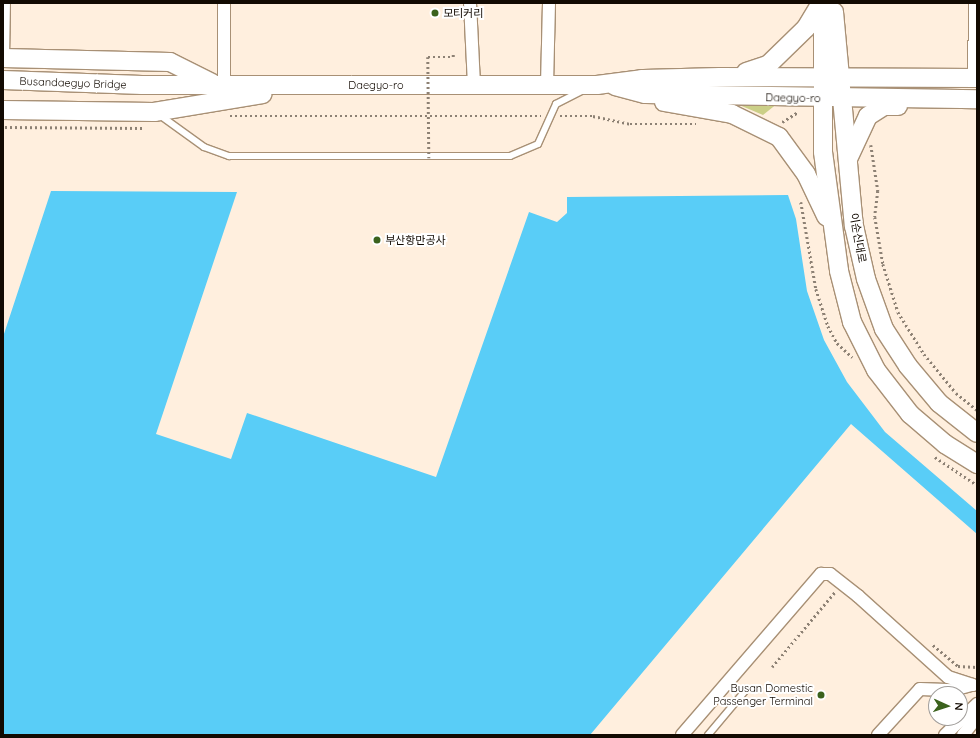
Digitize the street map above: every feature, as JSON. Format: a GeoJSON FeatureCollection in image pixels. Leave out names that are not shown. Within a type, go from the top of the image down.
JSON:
{"type":"FeatureCollection","features":[{"type":"Feature","properties":{"kind":"street"},"geometry":{"type":"LineString","coordinates":[[4,3],[3,58],[170,62],[220,85],[224,3]]}},
{"type":"Feature","properties":{"kind":"street"},"geometry":{"type":"LineString","coordinates":[[470,3],[474,85]]}},
{"type":"Feature","properties":{"kind":"street"},"geometry":{"type":"LineString","coordinates":[[547,85],[549,3]]}},
{"type":"Feature","properties":{"kind":"street"},"geometry":{"type":"LineString","coordinates":[[822,3],[830,76]]}},
{"type":"Feature","properties":{"kind":"street"},"geometry":{"type":"LineString","coordinates":[[720,77],[768,65],[806,28],[822,3]]}},
{"type":"Feature","properties":{"kind":"street","name":"이순신대로"},"geometry":{"type":"LineString","coordinates":[[833,3],[830,76],[821,98],[823,152],[832,229],[852,322],[876,370],[910,414],[945,444],[977,464]]}},
{"type":"Feature","properties":{"kind":"street"},"geometry":{"type":"LineString","coordinates":[[975,3],[976,78]]}},
{"type":"Feature","properties":{"kind":"street","name":"Daegyo-ro"},"geometry":{"type":"LineString","coordinates":[[142,85],[604,85],[642,79],[720,77],[830,76],[976,78]]}},
{"type":"Feature","properties":{"kind":"street","name":"이순신대로"},"geometry":{"type":"LineString","coordinates":[[830,76],[841,98],[854,226],[866,279],[884,329],[939,403],[977,433]]}},
{"type":"Feature","properties":{"kind":"street","name":"Busandaegyo Bridge"},"geometry":{"type":"LineString","coordinates":[[3,80],[142,85]]}},
{"type":"Feature","properties":{"kind":"street"},"geometry":{"type":"LineString","coordinates":[[3,110],[150,120],[309,85]]}},
{"type":"Feature","properties":{"kind":"street","name":"Daegyo-ro"},"geometry":{"type":"LineString","coordinates":[[604,85],[644,94],[952,100],[977,99]]}},
{"type":"Feature","properties":{"kind":"street"},"geometry":{"type":"LineString","coordinates":[[644,94],[672,105],[732,114],[779,137],[806,174],[832,229]]}},
{"type":"Feature","properties":{"kind":"street"},"geometry":{"type":"LineString","coordinates":[[847,162],[868,116],[879,109],[952,100]]}},
{"type":"Feature","properties":{"kind":"street"},"geometry":{"type":"LineString","coordinates":[[682,735],[821,574],[830,574],[858,596],[948,677],[975,685]]}},
{"type":"Feature","properties":{"kind":"street"},"geometry":{"type":"LineString","coordinates":[[878,735],[920,689],[953,690],[975,685]]}},
{"type":"Feature","properties":{"kind":"street"},"geometry":{"type":"LineString","coordinates":[[945,735],[977,704]]}},
{"type":"Feature","properties":{"kind":"street"},"geometry":{"type":"LineString","coordinates":[[963,735],[977,717]]}},
{"type":"Feature","properties":{"kind":"lane"},"geometry":{"type":"LineString","coordinates":[[150,120],[175,122],[204,146],[229,156],[429,158],[510,156],[538,144],[546,132],[550,116],[556,104],[567,97],[604,85]]}},
{"type":"Feature","properties":{"kind":"lane"},"geometry":{"type":"LineString","coordinates":[[708,735],[745,691]]}},
{"type":"Feature","properties":{"kind":"path"},"geometry":{"type":"LineString","coordinates":[[429,158],[428,57],[453,57],[453,53]]}},
{"type":"Feature","properties":{"kind":"path"},"geometry":{"type":"LineString","coordinates":[[779,125],[798,112]]}},
{"type":"Feature","properties":{"kind":"path"},"geometry":{"type":"LineString","coordinates":[[222,116],[593,116],[630,124],[704,124]]}},
{"type":"Feature","properties":{"kind":"path"},"geometry":{"type":"LineString","coordinates":[[3,127],[150,120]]}},
{"type":"Feature","properties":{"kind":"path"},"geometry":{"type":"LineString","coordinates":[[870,135],[878,191],[875,217],[883,264],[898,312],[924,354],[956,393],[977,410]]}},
{"type":"Feature","properties":{"kind":"path"},"geometry":{"type":"LineString","coordinates":[[772,667],[838,588]]}},
{"type":"Feature","properties":{"kind":"path"},"geometry":{"type":"LineString","coordinates":[[926,639],[958,666],[977,667]]}},
{"type":"Feature","properties":{"kind":"green space"},"geometry":{"type":"Polygon","coordinates":[[[778,103],[763,115],[737,104],[778,103]]]}},
{"type":"Feature","properties":{"kind":"water"},"geometry":{"type":"Polygon","coordinates":[[[51,191],[237,192],[156,434],[231,459],[247,413],[436,477],[529,212],[557,222],[567,213],[567,197],[788,195],[796,219],[807,291],[824,340],[847,382],[885,432],[977,511],[977,534],[851,424],[590,735],[3,735],[3,337],[51,191]]]}},
{"type":"Feature","properties":{"kind":"place","name":"모티커리"},"geometry":{"type":"Point","coordinates":[435,13]}},
{"type":"Feature","properties":{"kind":"place","name":"부산항만공사"},"geometry":{"type":"Point","coordinates":[377,240]}},
{"type":"Feature","properties":{"kind":"place","name":"Busan Domestic Passenger Terminal"},"geometry":{"type":"Point","coordinates":[821,695]}}]}
